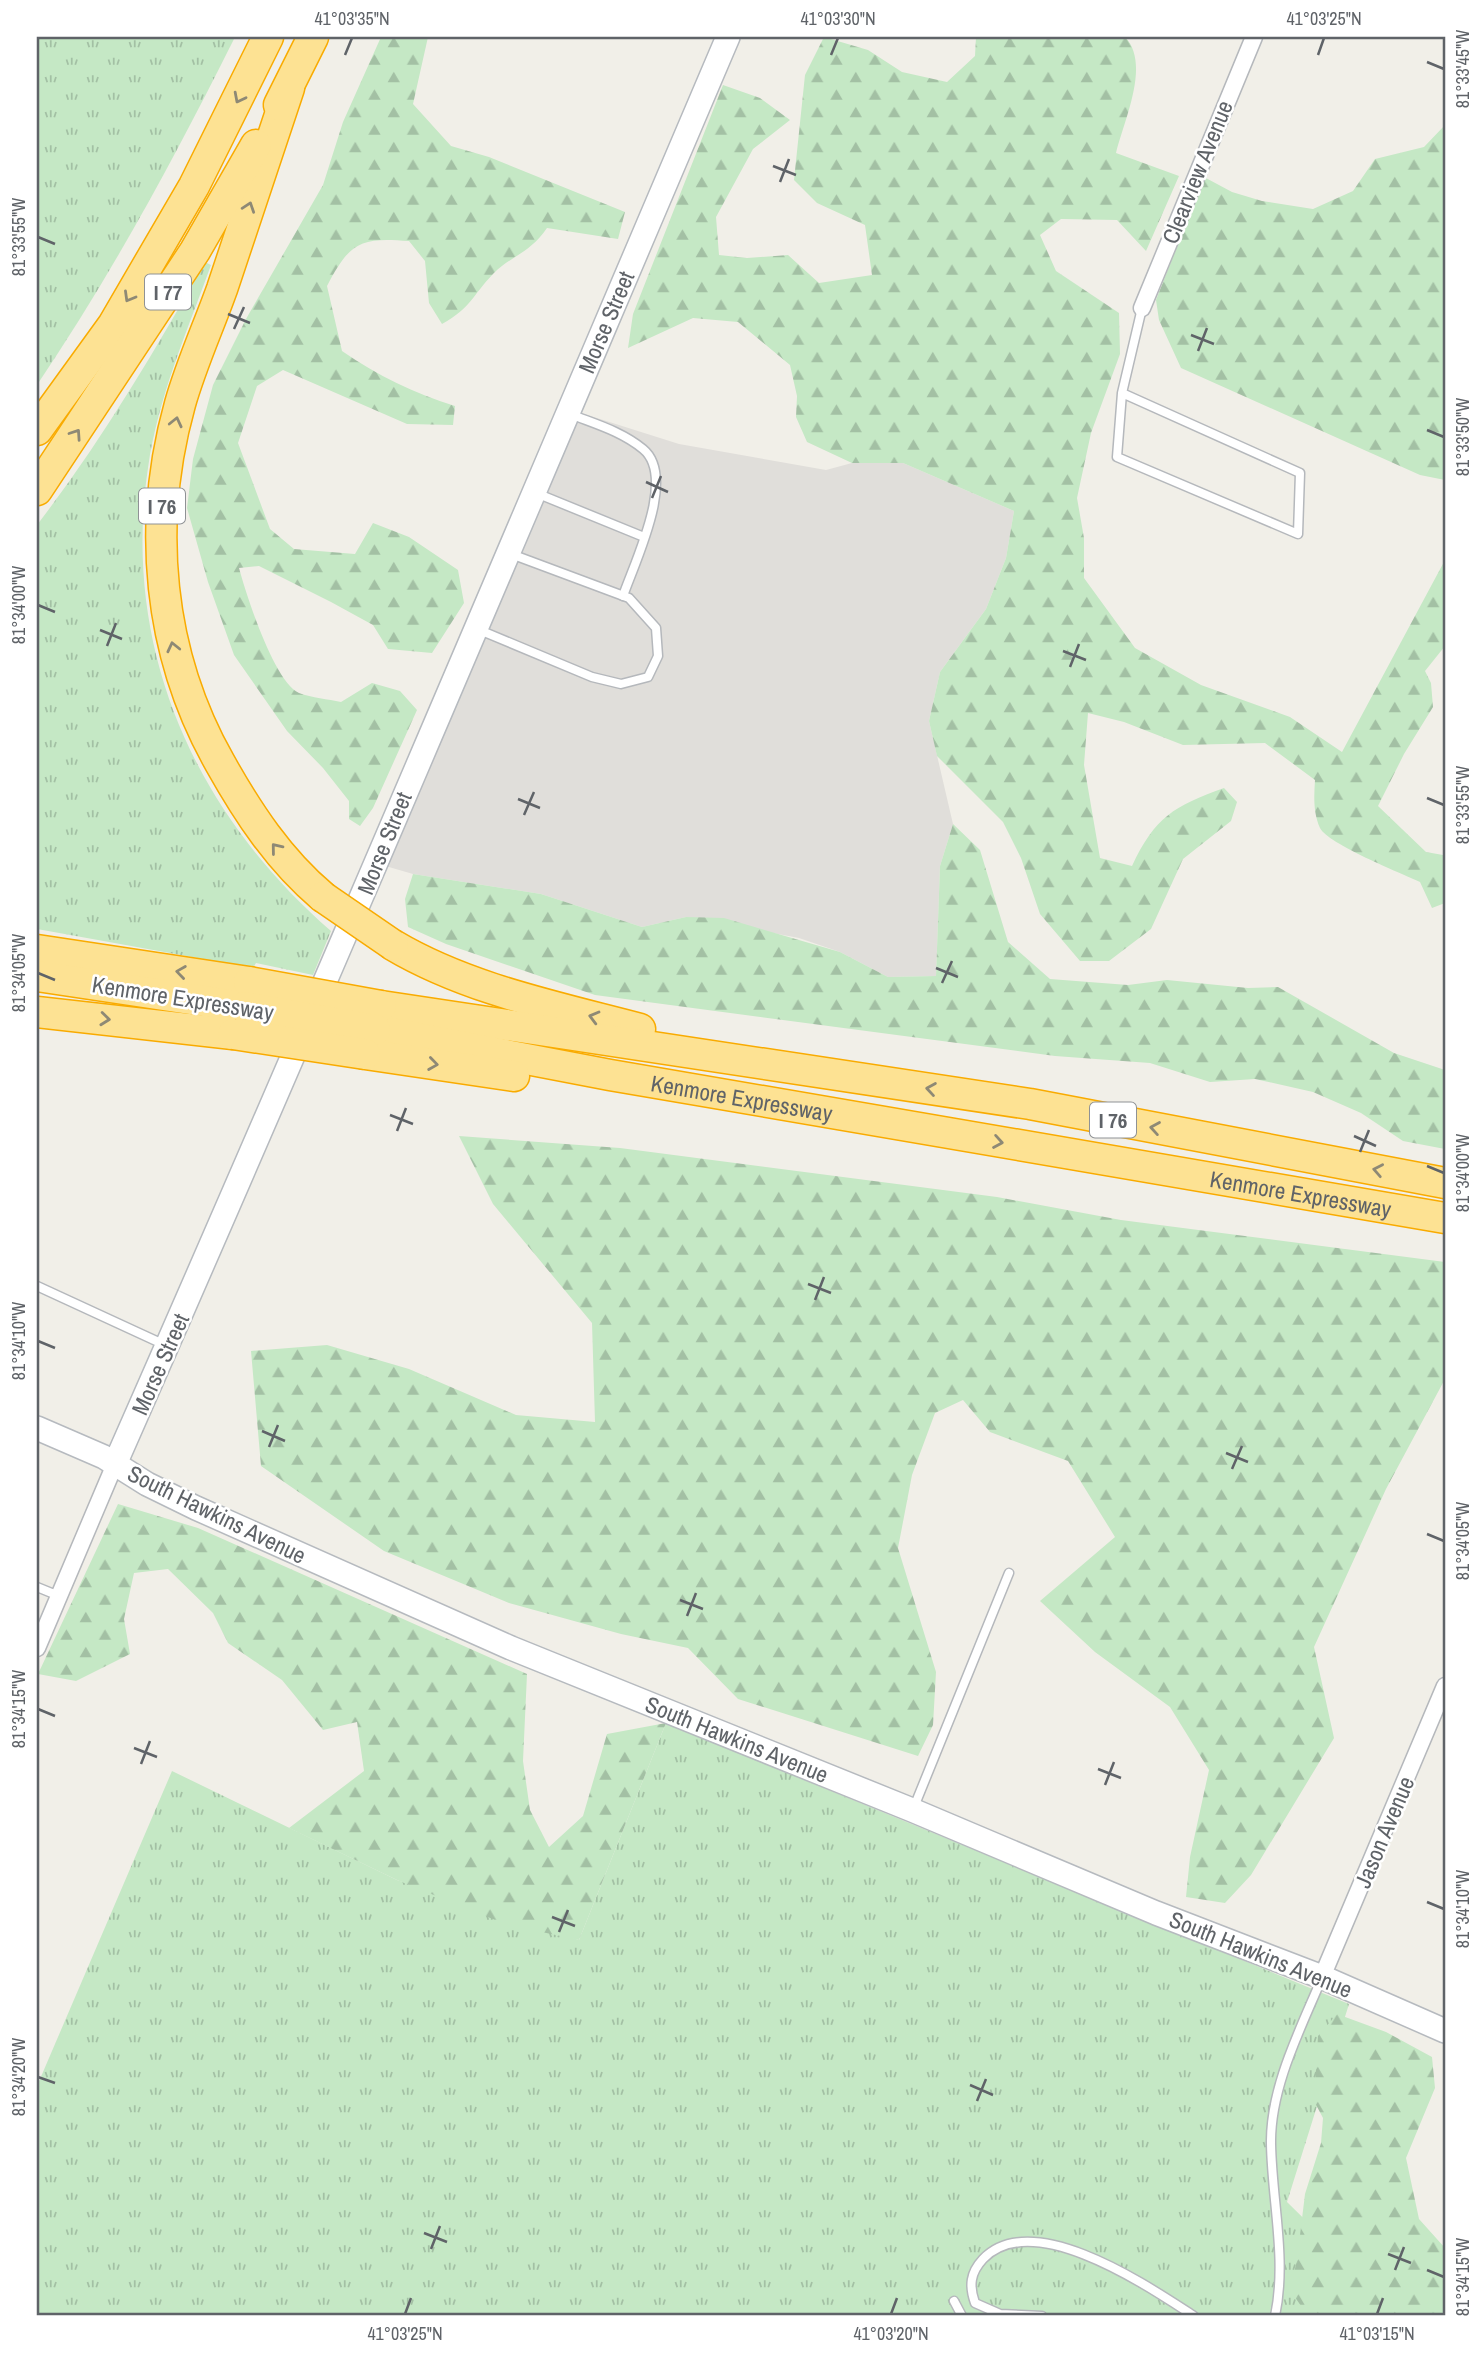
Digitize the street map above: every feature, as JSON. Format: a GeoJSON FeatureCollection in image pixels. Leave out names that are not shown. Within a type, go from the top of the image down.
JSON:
{"type":"FeatureCollection","features":[{"type":"Feature","properties":{"kind":"highway","name":"I 77"},"geometry":{"type":"LineString","coordinates":[[37,430],[120,313],[194,186],[268,37]]}},
{"type":"Feature","properties":{"kind":"highway","name":"I 76"},"geometry":{"type":"LineString","coordinates":[[313,37],[289,88],[180,404],[164,494],[162,566],[175,656],[197,723],[259,828],[306,883],[393,946],[420,961],[508,993],[778,1066]]}},
{"type":"Feature","properties":{"kind":"highway","name":"I 77"},"geometry":{"type":"LineString","coordinates":[[37,490],[195,251],[289,88]]}},
{"type":"Feature","properties":{"kind":"highway"},"geometry":{"type":"LineString","coordinates":[[37,950],[242,1007],[374,1030],[778,1066]]}},
{"type":"Feature","properties":{"kind":"highway","name":"Kenmore Expressway"},"geometry":{"type":"LineString","coordinates":[[37,976],[242,1007]]}},
{"type":"Feature","properties":{"kind":"highway"},"geometry":{"type":"LineString","coordinates":[[37,1012],[242,1007],[374,1030]]}},
{"type":"Feature","properties":{"kind":"highway","name":"Kenmore Expressway"},"geometry":{"type":"LineString","coordinates":[[374,1030],[692,1102],[930,1130],[1445,1218]]}},
{"type":"Feature","properties":{"kind":"highway","name":"Kenmore Expressway"},"geometry":{"type":"LineString","coordinates":[[778,1066],[1030,1104],[1445,1183]]}},
{"type":"Feature","properties":{"kind":"street","name":"Morse Street"},"geometry":{"type":"LineString","coordinates":[[37,1648],[360,901],[728,37]]}},
{"type":"Feature","properties":{"kind":"street","name":"Clearview Avenue"},"geometry":{"type":"LineString","coordinates":[[1142,308],[1254,37]]}},
{"type":"Feature","properties":{"kind":"street","name":"South Hawkins Avenue"},"geometry":{"type":"LineString","coordinates":[[37,1428],[116,1464],[196,1508],[511,1648],[912,1810],[1156,1913],[1322,1977],[1445,2031]]}},
{"type":"Feature","properties":{"kind":"street","name":"Jason Avenue"},"geometry":{"type":"LineString","coordinates":[[1322,1977],[1445,1686]]}},
{"type":"Feature","properties":{"kind":"lane"},"geometry":{"type":"LineString","coordinates":[[1122,393],[1300,473],[1298,534],[1118,457],[1122,393],[1142,308]]}},
{"type":"Feature","properties":{"kind":"lane"},"geometry":{"type":"LineString","coordinates":[[567,413],[618,433],[644,450],[654,463],[656,492],[644,537],[623,596]]}},
{"type":"Feature","properties":{"kind":"lane"},"geometry":{"type":"LineString","coordinates":[[533,491],[644,537]]}},
{"type":"Feature","properties":{"kind":"lane"},"geometry":{"type":"LineString","coordinates":[[475,627],[592,677],[621,684],[648,677],[659,656],[656,628],[623,596],[507,552]]}},
{"type":"Feature","properties":{"kind":"lane"},"geometry":{"type":"LineString","coordinates":[[37,1286],[167,1346]]}},
{"type":"Feature","properties":{"kind":"lane"},"geometry":{"type":"LineString","coordinates":[[912,1810],[1009,1573]]}},
{"type":"Feature","properties":{"kind":"lane"},"geometry":{"type":"LineString","coordinates":[[37,1587],[59,1596]]}},
{"type":"Feature","properties":{"kind":"lane"},"geometry":{"type":"LineString","coordinates":[[1275,2316],[1279,2251],[1271,2141],[1280,2088],[1322,1977]]}},
{"type":"Feature","properties":{"kind":"lane"},"geometry":{"type":"LineString","coordinates":[[1042,2316],[1000,2314],[975,2303],[970,2288],[973,2273],[992,2250],[1017,2243],[1054,2246],[1100,2259],[1194,2316]]}},
{"type":"Feature","properties":{"kind":"lane"},"geometry":{"type":"LineString","coordinates":[[954,2301],[962,2316]]}},
{"type":"Feature","properties":{"kind":"shaded area"},"geometry":{"type":"Polygon","coordinates":[[[581,413],[679,444],[826,470],[852,463],[903,463],[1014,511],[1006,558],[986,609],[940,672],[929,721],[953,824],[940,866],[936,976],[888,977],[840,952],[799,938],[686,917],[642,927],[541,894],[413,874],[382,865],[581,413]]]}},
{"type":"Feature","properties":{"kind":"green space"},"geometry":{"type":"Polygon","coordinates":[[[37,37],[235,37],[142,214],[37,385],[37,37]]]}},
{"type":"Feature","properties":{"kind":"green space"},"geometry":{"type":"Polygon","coordinates":[[[381,37],[428,37],[413,104],[451,146],[489,157],[625,212],[618,239],[547,228],[527,249],[493,274],[460,312],[442,324],[429,303],[425,261],[409,241],[379,240],[350,251],[327,286],[342,351],[397,383],[455,406],[453,425],[407,424],[283,370],[257,386],[238,443],[270,529],[294,549],[355,554],[373,523],[409,537],[458,570],[464,603],[432,653],[388,649],[373,625],[331,602],[259,566],[239,568],[262,636],[290,686],[304,695],[341,702],[372,683],[400,691],[417,710],[373,808],[360,826],[349,819],[349,801],[323,768],[287,731],[234,655],[208,582],[187,508],[193,459],[213,385],[246,319],[323,185],[343,122],[381,37]]]}},
{"type":"Feature","properties":{"kind":"green space"},"geometry":{"type":"Polygon","coordinates":[[[824,37],[868,50],[902,72],[947,82],[975,56],[976,37],[1125,37],[1136,62],[1136,77],[1116,153],[1179,176],[1146,251],[1117,220],[1061,219],[1040,235],[1056,271],[1119,313],[1120,354],[1091,433],[1077,498],[1084,538],[1084,578],[1135,648],[1201,685],[1290,717],[1342,752],[1445,560],[1445,646],[1425,671],[1431,683],[1433,707],[1404,754],[1378,806],[1426,852],[1443,855],[1445,903],[1432,908],[1420,882],[1350,850],[1326,835],[1316,816],[1315,780],[1265,743],[1183,745],[1124,722],[1088,713],[1084,765],[1100,858],[1132,866],[1149,836],[1168,815],[1179,808],[1224,788],[1237,802],[1231,821],[1183,859],[1151,929],[1109,961],[1080,961],[1040,914],[1021,858],[1003,822],[937,756],[929,721],[940,672],[986,609],[1006,558],[1014,511],[903,463],[852,463],[807,442],[796,417],[797,396],[790,365],[738,322],[693,318],[628,348],[633,314],[723,85],[760,98],[790,120],[753,149],[716,217],[719,255],[747,258],[788,255],[819,283],[872,275],[865,225],[817,203],[794,180],[805,75],[824,37]]]}},
{"type":"Feature","properties":{"kind":"green space"},"geometry":{"type":"Polygon","coordinates":[[[1445,125],[1445,480],[1420,475],[1181,368],[1159,320],[1156,300],[1204,177],[1232,192],[1262,201],[1313,209],[1353,191],[1375,159],[1424,147],[1445,125]]]}},
{"type":"Feature","properties":{"kind":"green space"},"geometry":{"type":"Polygon","coordinates":[[[205,262],[211,265],[166,390],[148,468],[143,535],[146,600],[158,663],[178,723],[206,780],[241,834],[283,885],[331,931],[313,975],[256,963],[253,968],[37,929],[37,525],[83,462],[125,397],[205,262]]]}},
{"type":"Feature","properties":{"kind":"green space"},"geometry":{"type":"Polygon","coordinates":[[[953,824],[980,850],[1008,942],[1050,979],[1128,985],[1167,980],[1248,988],[1278,987],[1394,1053],[1445,1070],[1445,1149],[1403,1141],[1361,1113],[1313,1092],[1255,1079],[1210,1082],[1150,1063],[1055,1056],[595,995],[446,944],[408,927],[405,899],[413,874],[541,894],[642,927],[686,917],[724,918],[840,952],[888,977],[936,976],[940,866],[953,824]]]}},
{"type":"Feature","properties":{"kind":"green space"},"geometry":{"type":"Polygon","coordinates":[[[459,1136],[620,1148],[997,1197],[1121,1220],[1445,1262],[1445,1379],[1386,1489],[1314,1647],[1334,1738],[1251,1875],[1225,1903],[1186,1897],[1190,1857],[1209,1770],[1170,1707],[1095,1652],[1040,1601],[1115,1537],[1068,1461],[990,1432],[963,1400],[935,1413],[912,1475],[898,1548],[936,1672],[933,1725],[918,1756],[738,1699],[688,1648],[621,1634],[509,1603],[384,1551],[261,1466],[251,1351],[327,1345],[409,1369],[516,1415],[595,1422],[592,1323],[493,1204],[459,1136]]]}},
{"type":"Feature","properties":{"kind":"green space"},"geometry":{"type":"Polygon","coordinates":[[[118,1504],[198,1528],[527,1674],[523,1761],[530,1810],[549,1847],[583,1816],[607,1734],[666,1723],[579,1940],[505,1924],[397,1880],[289,1828],[364,1771],[357,1722],[323,1730],[282,1680],[228,1643],[213,1613],[168,1569],[134,1573],[124,1619],[130,1654],[76,1681],[38,1674],[118,1504]]]}},
{"type":"Feature","properties":{"kind":"green space"},"geometry":{"type":"Polygon","coordinates":[[[666,1723],[1349,2004],[1287,2202],[1403,2316],[37,2316],[37,2086],[172,1771],[397,1880],[579,1940],[666,1723]]]}},
{"type":"Feature","properties":{"kind":"green space"},"geometry":{"type":"Polygon","coordinates":[[[1337,2014],[1386,2032],[1432,2057],[1435,2088],[1406,2158],[1419,2219],[1445,2248],[1445,2316],[1345,2316],[1332,2307],[1318,2316],[1308,2316],[1290,2290],[1297,2260],[1305,2194],[1321,2143],[1323,2118],[1314,2101],[1318,2036],[1337,2014]]]}}]}
